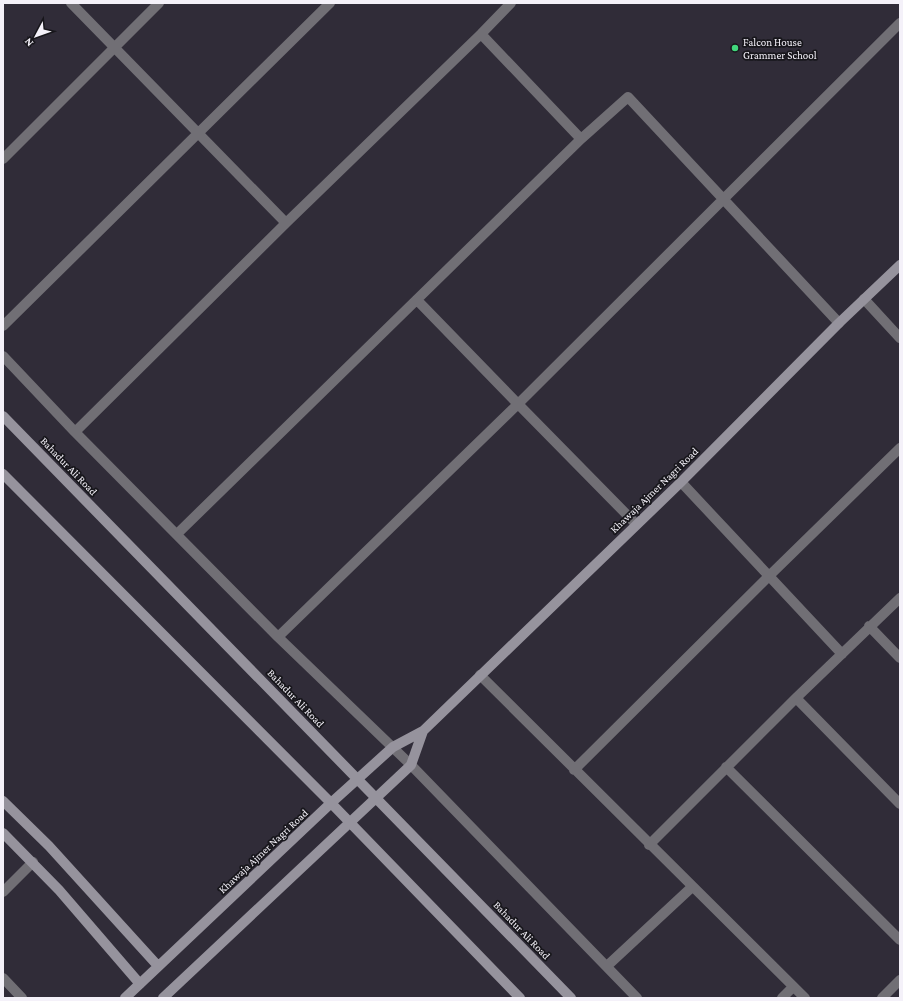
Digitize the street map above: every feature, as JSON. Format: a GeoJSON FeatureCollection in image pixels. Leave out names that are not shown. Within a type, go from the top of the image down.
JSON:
{"type":"FeatureCollection","features":[{"type":"Feature","properties":{"kind":"street"},"geometry":{"type":"LineString","coordinates":[[71,3],[286,223]]}},
{"type":"Feature","properties":{"kind":"street"},"geometry":{"type":"LineString","coordinates":[[3,159],[159,3]]}},
{"type":"Feature","properties":{"kind":"street"},"geometry":{"type":"LineString","coordinates":[[3,326],[330,3]]}},
{"type":"Feature","properties":{"kind":"street"},"geometry":{"type":"LineString","coordinates":[[75,432],[511,3]]}},
{"type":"Feature","properties":{"kind":"street"},"geometry":{"type":"LineString","coordinates":[[278,637],[518,404],[900,23]]}},
{"type":"Feature","properties":{"kind":"street"},"geometry":{"type":"LineString","coordinates":[[481,34],[581,139]]}},
{"type":"Feature","properties":{"kind":"street"},"geometry":{"type":"LineString","coordinates":[[177,534],[581,139],[628,97],[839,322]]}},
{"type":"Feature","properties":{"kind":"street","name":"Khawaja Ajmer Nagri Road"},"geometry":{"type":"LineString","coordinates":[[125,998],[331,803],[393,747],[423,731],[681,482],[839,322],[900,265]]}},
{"type":"Feature","properties":{"kind":"street"},"geometry":{"type":"LineString","coordinates":[[864,299],[900,338]]}},
{"type":"Feature","properties":{"kind":"street"},"geometry":{"type":"LineString","coordinates":[[417,300],[636,524]]}},
{"type":"Feature","properties":{"kind":"street"},"geometry":{"type":"LineString","coordinates":[[3,356],[75,432],[278,637],[411,765],[638,998]]}},
{"type":"Feature","properties":{"kind":"street","name":"Bahadur Ali Road"},"geometry":{"type":"LineString","coordinates":[[3,416],[571,998]]}},
{"type":"Feature","properties":{"kind":"street"},"geometry":{"type":"LineString","coordinates":[[574,770],[900,448]]}},
{"type":"Feature","properties":{"kind":"street"},"geometry":{"type":"LineString","coordinates":[[3,474],[350,822],[520,998]]}},
{"type":"Feature","properties":{"kind":"street"},"geometry":{"type":"LineString","coordinates":[[681,482],[842,654]]}},
{"type":"Feature","properties":{"kind":"street"},"geometry":{"type":"LineString","coordinates":[[650,845],[726,767],[869,626],[900,598]]}},
{"type":"Feature","properties":{"kind":"street"},"geometry":{"type":"LineString","coordinates":[[869,626],[900,658]]}},
{"type":"Feature","properties":{"kind":"street"},"geometry":{"type":"LineString","coordinates":[[480,675],[805,998]]}},
{"type":"Feature","properties":{"kind":"street"},"geometry":{"type":"LineString","coordinates":[[796,698],[900,804]]}},
{"type":"Feature","properties":{"kind":"street","name":"Khawaja Ajmer Nagri Road"},"geometry":{"type":"LineString","coordinates":[[163,998],[411,765],[423,731]]}},
{"type":"Feature","properties":{"kind":"street"},"geometry":{"type":"LineString","coordinates":[[726,767],[900,940]]}},
{"type":"Feature","properties":{"kind":"street"},"geometry":{"type":"LineString","coordinates":[[3,801],[70,868],[158,966]]}},
{"type":"Feature","properties":{"kind":"street"},"geometry":{"type":"LineString","coordinates":[[3,833],[59,890],[140,984]]}},
{"type":"Feature","properties":{"kind":"street"},"geometry":{"type":"LineString","coordinates":[[3,892],[33,862]]}},
{"type":"Feature","properties":{"kind":"street"},"geometry":{"type":"LineString","coordinates":[[607,966],[692,887]]}},
{"type":"Feature","properties":{"kind":"street"},"geometry":{"type":"LineString","coordinates":[[882,998],[900,980]]}},
{"type":"Feature","properties":{"kind":"street"},"geometry":{"type":"LineString","coordinates":[[4,982],[22,998]]}},
{"type":"Feature","properties":{"kind":"street"},"geometry":{"type":"LineString","coordinates":[[782,998],[793,987]]}},
{"type":"Feature","properties":{"kind":"place","name":"Falcon House Grammer School"},"geometry":{"type":"Point","coordinates":[735,48]}}]}
